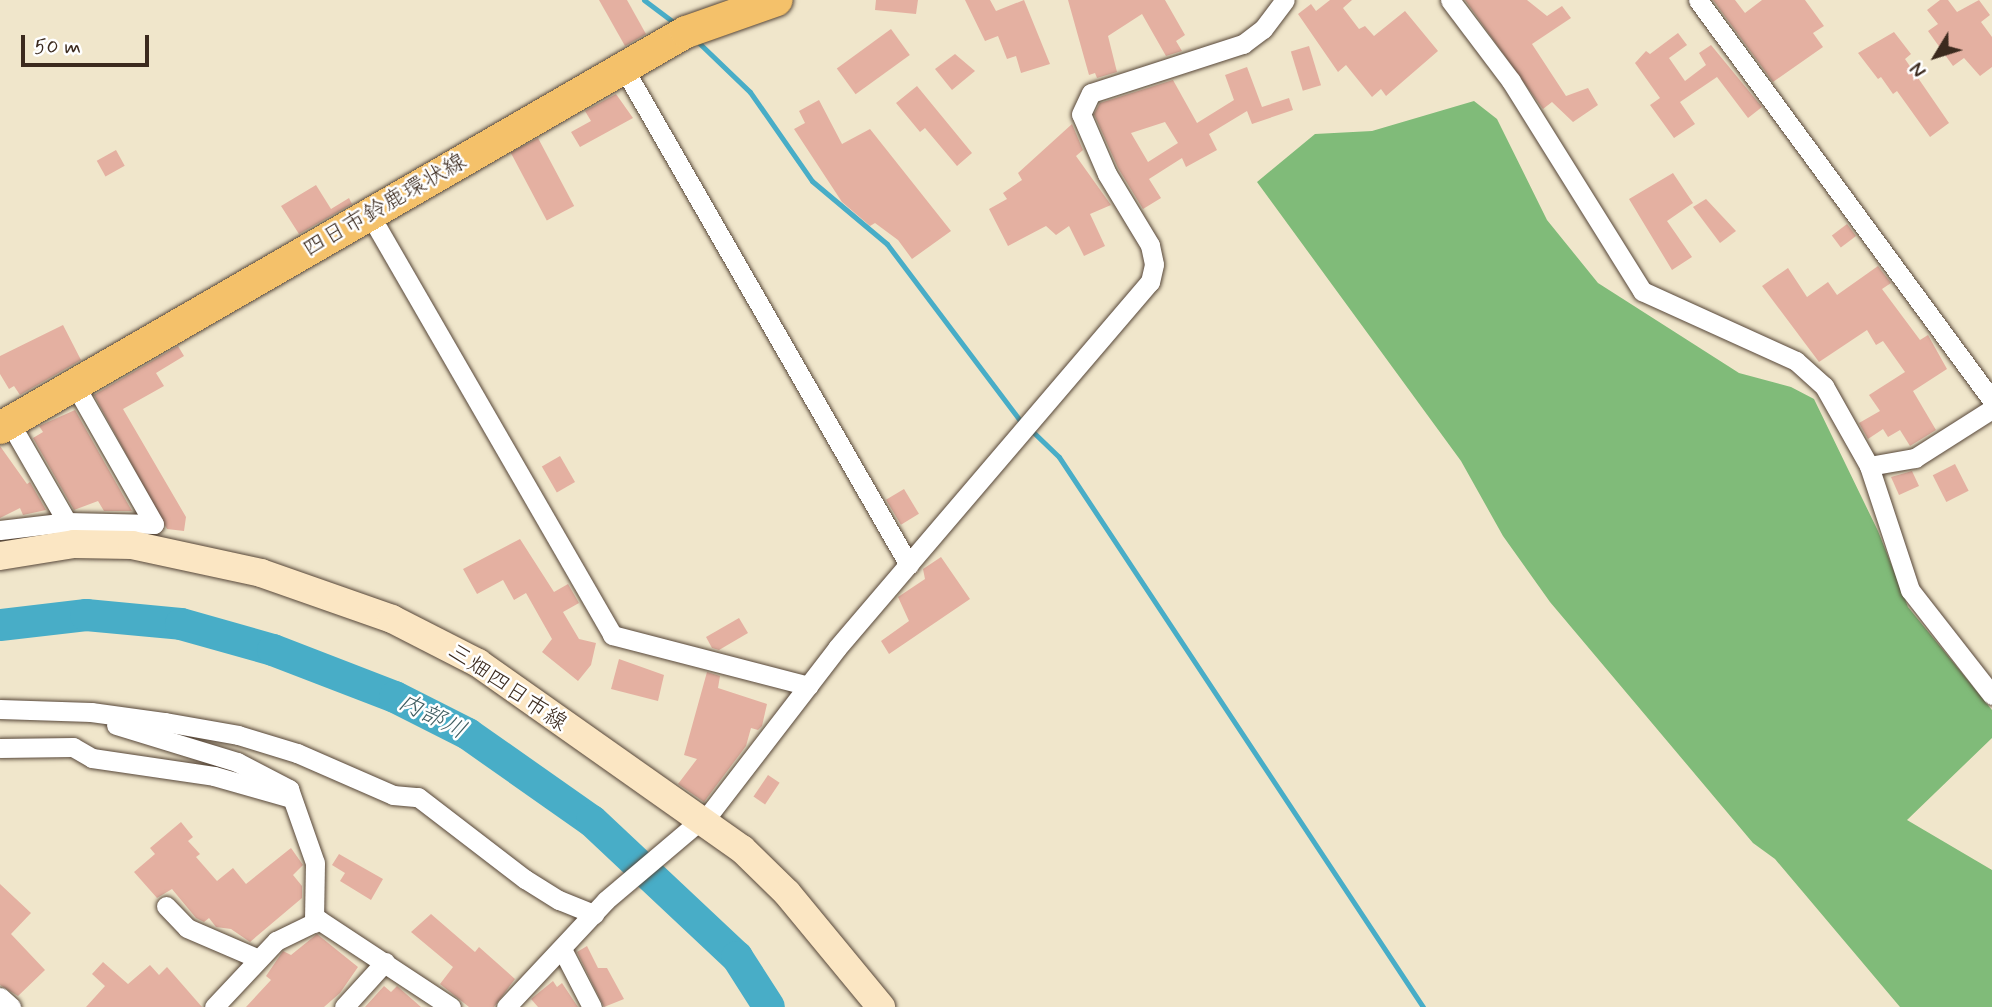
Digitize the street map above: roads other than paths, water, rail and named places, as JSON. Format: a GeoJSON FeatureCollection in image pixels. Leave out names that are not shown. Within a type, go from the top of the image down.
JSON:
{"type":"FeatureCollection","features":[{"type":"Feature","properties":{"kind":"main road","name":"四日市鈴鹿環状線"},"geometry":{"type":"LineString","coordinates":[[5,425],[696,27],[777,0]]}},
{"type":"Feature","properties":{"kind":"main road","name":"三畑四日市線"},"geometry":{"type":"LineString","coordinates":[[0,556],[74,544],[132,545],[261,573],[392,619],[478,663],[703,820],[787,893],[881,1007]]}},
{"type":"Feature","properties":{"kind":"street"},"geometry":{"type":"LineString","coordinates":[[506,1007],[600,907],[703,820],[909,565],[1136,302],[1153,273],[1150,245],[1107,174],[1081,114],[1091,93],[1243,44],[1263,29],[1285,0]]}},
{"type":"Feature","properties":{"kind":"street"},"geometry":{"type":"LineString","coordinates":[[1450,0],[1511,80],[1642,291],[1815,374],[1869,466],[1910,590],[1992,695]]}},
{"type":"Feature","properties":{"kind":"street"},"geometry":{"type":"LineString","coordinates":[[1698,0],[1992,400]]}},
{"type":"Feature","properties":{"kind":"street"},"geometry":{"type":"LineString","coordinates":[[624,67],[909,565]]}},
{"type":"Feature","properties":{"kind":"street"},"geometry":{"type":"LineString","coordinates":[[370,215],[612,635],[809,686]]}},
{"type":"Feature","properties":{"kind":"street"},"geometry":{"type":"LineString","coordinates":[[0,530],[66,522],[154,524],[74,384]]}},
{"type":"Feature","properties":{"kind":"street"},"geometry":{"type":"LineString","coordinates":[[1869,466],[1915,458],[1992,409]]}},
{"type":"Feature","properties":{"kind":"street"},"geometry":{"type":"LineString","coordinates":[[5,425],[66,522]]}},
{"type":"Feature","properties":{"kind":"street"},"geometry":{"type":"LineString","coordinates":[[0,709],[91,712],[238,735],[297,753],[393,794],[418,797],[525,879],[559,900],[600,907]]}},
{"type":"Feature","properties":{"kind":"street"},"geometry":{"type":"LineString","coordinates":[[91,712],[102,720],[237,762],[289,789],[316,863],[314,923]]}},
{"type":"Feature","properties":{"kind":"street"},"geometry":{"type":"LineString","coordinates":[[0,748],[73,747],[92,758],[214,776],[292,798]]}},
{"type":"Feature","properties":{"kind":"street"},"geometry":{"type":"LineString","coordinates":[[166,906],[187,928],[259,959]]}},
{"type":"Feature","properties":{"kind":"street"},"geometry":{"type":"LineString","coordinates":[[214,1007],[276,941],[319,920],[451,1007]]}},
{"type":"Feature","properties":{"kind":"street"},"geometry":{"type":"LineString","coordinates":[[562,949],[592,1007]]}},
{"type":"Feature","properties":{"kind":"street"},"geometry":{"type":"LineString","coordinates":[[344,1007],[385,962]]}},
{"type":"Feature","properties":{"kind":"street"},"geometry":{"type":"LineString","coordinates":[[0,997],[11,1007]]}},
{"type":"Feature","properties":{"kind":"waterway"},"geometry":{"type":"LineString","coordinates":[[644,0],[672,21]]}},
{"type":"Feature","properties":{"kind":"waterway"},"geometry":{"type":"LineString","coordinates":[[698,42],[750,92],[812,181],[887,244],[1022,423]]}},
{"type":"Feature","properties":{"kind":"waterway"},"geometry":{"type":"LineString","coordinates":[[1030,429],[1059,457],[1423,1007]]}},
{"type":"Feature","properties":{"kind":"waterway","name":"内部川"},"geometry":{"type":"LineString","coordinates":[[0,625],[86,615],[181,624],[273,650],[395,697],[468,734],[592,821],[737,957],[769,1007]]}}]}
